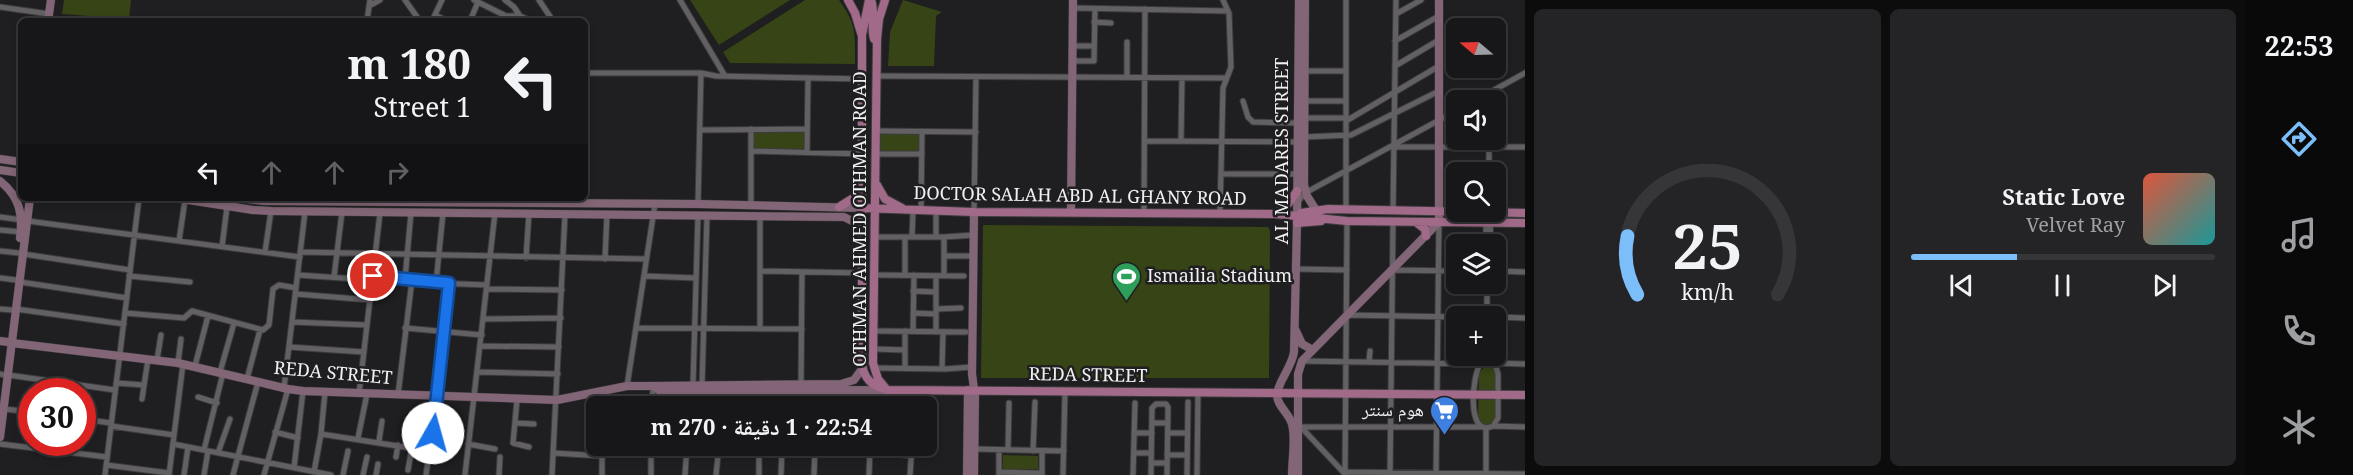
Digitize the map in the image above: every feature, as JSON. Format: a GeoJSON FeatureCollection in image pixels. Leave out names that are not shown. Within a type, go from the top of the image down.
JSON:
{"type":"FeatureCollection","features":[{"type":"Feature","properties":{"kind":"main road"},"geometry":{"type":"LineString","coordinates":[[848,0],[862,35]]}},
{"type":"Feature","properties":{"kind":"main road"},"geometry":{"type":"LineString","coordinates":[[870,0],[874,10],[872,32],[877,48]]}},
{"type":"Feature","properties":{"kind":"main road","name":"OTHMAN AHMED OTHMAN ROAD"},"geometry":{"type":"LineString","coordinates":[[870,0],[862,35],[864,373],[874,386],[888,390]]}},
{"type":"Feature","properties":{"kind":"main road","name":"OTHMAN AHMED OTHMAN ROAD"},"geometry":{"type":"LineString","coordinates":[[885,0],[879,19],[877,48],[874,349],[875,370],[888,390]]}},
{"type":"Feature","properties":{"kind":"main road"},"geometry":{"type":"LineString","coordinates":[[862,107],[877,107]]}},
{"type":"Feature","properties":{"kind":"main road"},"geometry":{"type":"LineString","coordinates":[[839,207],[855,197],[863,174]]}},
{"type":"Feature","properties":{"kind":"main road"},"geometry":{"type":"LineString","coordinates":[[877,183],[885,199],[914,211]]}},
{"type":"Feature","properties":{"kind":"main road"},"geometry":{"type":"LineString","coordinates":[[1276,214],[1301,192]]}},
{"type":"Feature","properties":{"kind":"main road"},"geometry":{"type":"LineString","coordinates":[[863,208],[876,212]]}},
{"type":"Feature","properties":{"kind":"main road","name":"DOCTOR SALAH ABD AL GHANY ROAD"},"geometry":{"type":"LineString","coordinates":[[876,212],[892,210],[1220,213],[1276,214],[1297,219],[1347,221],[1446,222]]}},
{"type":"Feature","properties":{"kind":"main road","name":"DOCTOR SALAH ABD AL GHANY ROAD"},"geometry":{"type":"LineString","coordinates":[[1297,219],[1314,210],[1446,212]]}},
{"type":"Feature","properties":{"kind":"main road"},"geometry":{"type":"LineString","coordinates":[[864,223],[876,212]]}},
{"type":"Feature","properties":{"kind":"main road","name":"DOCTOR SALAH ABD AL GHANY ROAD"},"geometry":{"type":"LineString","coordinates":[[1506,212],[1525,213]]}},
{"type":"Feature","properties":{"kind":"main road"},"geometry":{"type":"LineString","coordinates":[[1416,222],[1423,225],[1426,236]]}},
{"type":"Feature","properties":{"kind":"main road","name":"DOCTOR SALAH ABD AL GHANY ROAD"},"geometry":{"type":"LineString","coordinates":[[1488,222],[1525,223]]}},
{"type":"Feature","properties":{"kind":"main road"},"geometry":{"type":"LineString","coordinates":[[864,373],[871,376],[875,370]]}},
{"type":"Feature","properties":{"kind":"main road","name":"REDA STREET"},"geometry":{"type":"LineString","coordinates":[[888,390],[1525,395]]}},
{"type":"Feature","properties":{"kind":"street"},"geometry":{"type":"LineString","coordinates":[[0,8],[49,17],[51,0]]}},
{"type":"Feature","properties":{"kind":"street"},"geometry":{"type":"LineString","coordinates":[[368,18],[370,3],[380,0]]}},
{"type":"Feature","properties":{"kind":"street"},"geometry":{"type":"LineString","coordinates":[[405,0],[418,18]]}},
{"type":"Feature","properties":{"kind":"street"},"geometry":{"type":"LineString","coordinates":[[434,18],[442,0]]}},
{"type":"Feature","properties":{"kind":"street"},"geometry":{"type":"LineString","coordinates":[[505,0],[520,16]]}},
{"type":"Feature","properties":{"kind":"street"},"geometry":{"type":"LineString","coordinates":[[539,0],[551,18]]}},
{"type":"Feature","properties":{"kind":"street"},"geometry":{"type":"LineString","coordinates":[[680,0],[725,76]]}},
{"type":"Feature","properties":{"kind":"street"},"geometry":{"type":"LineString","coordinates":[[1220,213],[1222,88],[1231,67],[1228,10],[1223,0]]}},
{"type":"Feature","properties":{"kind":"street","name":"AL MADARES STREET"},"geometry":{"type":"LineString","coordinates":[[1277,394],[1293,357],[1297,203],[1301,192],[1302,140],[1299,0]]}},
{"type":"Feature","properties":{"kind":"street","name":"AL MADARES STREET"},"geometry":{"type":"LineString","coordinates":[[1301,120],[1304,100],[1305,0]]}},
{"type":"Feature","properties":{"kind":"street"},"geometry":{"type":"LineString","coordinates":[[1346,0],[1346,210]]}},
{"type":"Feature","properties":{"kind":"street"},"geometry":{"type":"LineString","coordinates":[[1393,211],[1396,0]]}},
{"type":"Feature","properties":{"kind":"street"},"geometry":{"type":"LineString","coordinates":[[1396,14],[1421,0]]}},
{"type":"Feature","properties":{"kind":"street"},"geometry":{"type":"LineString","coordinates":[[1436,474],[1439,0]]}},
{"type":"Feature","properties":{"kind":"street"},"geometry":{"type":"LineString","coordinates":[[471,18],[476,1],[506,16],[524,18]]}},
{"type":"Feature","properties":{"kind":"street"},"geometry":{"type":"LineString","coordinates":[[1071,212],[1073,4],[1095,9],[1228,10]]}},
{"type":"Feature","properties":{"kind":"street"},"geometry":{"type":"LineString","coordinates":[[1073,61],[1094,61],[1095,9]]}},
{"type":"Feature","properties":{"kind":"street"},"geometry":{"type":"LineString","coordinates":[[1144,213],[1145,9]]}},
{"type":"Feature","properties":{"kind":"street"},"geometry":{"type":"LineString","coordinates":[[1395,41],[1439,16]]}},
{"type":"Feature","properties":{"kind":"street"},"geometry":{"type":"LineString","coordinates":[[1094,22],[1111,23]]}},
{"type":"Feature","properties":{"kind":"street"},"geometry":{"type":"LineString","coordinates":[[1395,66],[1439,40]]}},
{"type":"Feature","properties":{"kind":"street"},"geometry":{"type":"LineString","coordinates":[[1127,42],[1127,78]]}},
{"type":"Feature","properties":{"kind":"street"},"geometry":{"type":"LineString","coordinates":[[1073,46],[1094,46]]}},
{"type":"Feature","properties":{"kind":"street"},"geometry":{"type":"LineString","coordinates":[[1243,101],[1248,117],[1253,122],[1346,119],[1439,66]]}},
{"type":"Feature","properties":{"kind":"street"},"geometry":{"type":"LineString","coordinates":[[1304,71],[1346,71]]}},
{"type":"Feature","properties":{"kind":"street"},"geometry":{"type":"LineString","coordinates":[[588,73],[701,73],[725,76],[862,79]]}},
{"type":"Feature","properties":{"kind":"street"},"geometry":{"type":"LineString","coordinates":[[698,204],[701,73]]}},
{"type":"Feature","properties":{"kind":"street"},"geometry":{"type":"LineString","coordinates":[[1495,90],[1525,73]]}},
{"type":"Feature","properties":{"kind":"street"},"geometry":{"type":"LineString","coordinates":[[877,76],[1226,78]]}},
{"type":"Feature","properties":{"kind":"street"},"geometry":{"type":"LineString","coordinates":[[967,475],[972,367],[976,77]]}},
{"type":"Feature","properties":{"kind":"street"},"geometry":{"type":"LineString","coordinates":[[807,152],[808,78]]}},
{"type":"Feature","properties":{"kind":"street"},"geometry":{"type":"LineString","coordinates":[[1181,141],[1182,78]]}},
{"type":"Feature","properties":{"kind":"street"},"geometry":{"type":"LineString","coordinates":[[1511,81],[1525,81]]}},
{"type":"Feature","properties":{"kind":"street"},"geometry":{"type":"LineString","coordinates":[[1145,141],[1302,140],[1352,135],[1439,91]]}},
{"type":"Feature","properties":{"kind":"street"},"geometry":{"type":"LineString","coordinates":[[1304,100],[1346,101]]}},
{"type":"Feature","properties":{"kind":"street"},"geometry":{"type":"LineString","coordinates":[[1301,192],[1346,171],[1446,117]]}},
{"type":"Feature","properties":{"kind":"street"},"geometry":{"type":"LineString","coordinates":[[751,205],[752,129]]}},
{"type":"Feature","properties":{"kind":"street"},"geometry":{"type":"LineString","coordinates":[[700,130],[807,129]]}},
{"type":"Feature","properties":{"kind":"street"},"geometry":{"type":"LineString","coordinates":[[877,131],[976,132]]}},
{"type":"Feature","properties":{"kind":"street"},"geometry":{"type":"LineString","coordinates":[[912,237],[922,154],[922,132]]}},
{"type":"Feature","properties":{"kind":"street","name":"AL MADARES STREET"},"geometry":{"type":"LineString","coordinates":[[1302,140],[1297,174],[1301,192],[1314,210],[1328,220]]}},
{"type":"Feature","properties":{"kind":"street"},"geometry":{"type":"LineString","coordinates":[[1394,146],[1446,147]]}},
{"type":"Feature","properties":{"kind":"street"},"geometry":{"type":"LineString","coordinates":[[1506,147],[1525,147]]}},
{"type":"Feature","properties":{"kind":"street"},"geometry":{"type":"LineString","coordinates":[[751,152],[863,154]]}},
{"type":"Feature","properties":{"kind":"street"},"geometry":{"type":"LineString","coordinates":[[877,154],[922,154]]}},
{"type":"Feature","properties":{"kind":"street"},"geometry":{"type":"LineString","coordinates":[[0,159],[18,162]]}},
{"type":"Feature","properties":{"kind":"street"},"geometry":{"type":"LineString","coordinates":[[0,170],[18,173]]}},
{"type":"Feature","properties":{"kind":"street"},"geometry":{"type":"LineString","coordinates":[[1221,174],[1297,174]]}},
{"type":"Feature","properties":{"kind":"street"},"geometry":{"type":"LineString","coordinates":[[0,181],[9,189],[25,220],[14,310],[6,342],[0,437]]}},
{"type":"Feature","properties":{"kind":"street"},"geometry":{"type":"LineString","coordinates":[[9,189],[18,189]]}},
{"type":"Feature","properties":{"kind":"street"},"geometry":{"type":"LineString","coordinates":[[21,254],[21,232],[29,201]]}},
{"type":"Feature","properties":{"kind":"street"},"geometry":{"type":"LineString","coordinates":[[105,475],[139,201]]}},
{"type":"Feature","properties":{"kind":"street"},"geometry":{"type":"LineString","coordinates":[[179,241],[185,201]]}},
{"type":"Feature","properties":{"kind":"street"},"geometry":{"type":"LineString","coordinates":[[191,201],[227,207],[305,212],[653,214],[849,218],[856,223],[863,242]]}},
{"type":"Feature","properties":{"kind":"street"},"geometry":{"type":"LineString","coordinates":[[569,201],[863,208]]}},
{"type":"Feature","properties":{"kind":"street"},"geometry":{"type":"LineString","coordinates":[[627,386],[655,204]]}},
{"type":"Feature","properties":{"kind":"street"},"geometry":{"type":"LineString","coordinates":[[222,247],[227,207]]}},
{"type":"Feature","properties":{"kind":"street"},"geometry":{"type":"LineString","coordinates":[[266,252],[271,211]]}},
{"type":"Feature","properties":{"kind":"street"},"geometry":{"type":"LineString","coordinates":[[936,211],[936,237]]}},
{"type":"Feature","properties":{"kind":"street"},"geometry":{"type":"LineString","coordinates":[[264,475],[286,389],[305,212]]}},
{"type":"Feature","properties":{"kind":"street"},"geometry":{"type":"LineString","coordinates":[[334,277],[342,212]]}},
{"type":"Feature","properties":{"kind":"street"},"geometry":{"type":"LineString","coordinates":[[358,438],[363,394],[364,352],[380,213]]}},
{"type":"Feature","properties":{"kind":"street"},"geometry":{"type":"LineString","coordinates":[[405,279],[411,213]]}},
{"type":"Feature","properties":{"kind":"street"},"geometry":{"type":"LineString","coordinates":[[436,283],[443,213]]}},
{"type":"Feature","properties":{"kind":"street"},"geometry":{"type":"LineString","coordinates":[[465,475],[495,213]]}},
{"type":"Feature","properties":{"kind":"street"},"geometry":{"type":"LineString","coordinates":[[526,258],[529,213]]}},
{"type":"Feature","properties":{"kind":"street"},"geometry":{"type":"LineString","coordinates":[[552,475],[565,214]]}},
{"type":"Feature","properties":{"kind":"street"},"geometry":{"type":"LineString","coordinates":[[605,259],[607,214]]}},
{"type":"Feature","properties":{"kind":"street"},"geometry":{"type":"LineString","coordinates":[[692,396],[696,278],[703,215]]}},
{"type":"Feature","properties":{"kind":"street"},"geometry":{"type":"LineString","coordinates":[[702,385],[703,215]]}},
{"type":"Feature","properties":{"kind":"street"},"geometry":{"type":"LineString","coordinates":[[760,216],[760,329]]}},
{"type":"Feature","properties":{"kind":"street"},"geometry":{"type":"LineString","coordinates":[[0,217],[222,247],[300,255],[646,259]]}},
{"type":"Feature","properties":{"kind":"street"},"geometry":{"type":"LineString","coordinates":[[1345,474],[1347,221]]}},
{"type":"Feature","properties":{"kind":"street"},"geometry":{"type":"LineString","coordinates":[[1390,474],[1393,222]]}},
{"type":"Feature","properties":{"kind":"street"},"geometry":{"type":"LineString","coordinates":[[1298,475],[1300,426],[1298,394],[1299,370],[1302,361],[1311,349],[1439,222]]}},
{"type":"Feature","properties":{"kind":"street"},"geometry":{"type":"LineString","coordinates":[[1488,222],[1488,234]]}},
{"type":"Feature","properties":{"kind":"street"},"geometry":{"type":"LineString","coordinates":[[0,230],[21,232]]}},
{"type":"Feature","properties":{"kind":"street"},"geometry":{"type":"LineString","coordinates":[[876,237],[974,235]]}},
{"type":"Feature","properties":{"kind":"street"},"geometry":{"type":"LineString","coordinates":[[905,237],[905,275]]}},
{"type":"Feature","properties":{"kind":"street"},"geometry":{"type":"LineString","coordinates":[[944,237],[944,276]]}},
{"type":"Feature","properties":{"kind":"street"},"geometry":{"type":"LineString","coordinates":[[0,251],[190,282]]}},
{"type":"Feature","properties":{"kind":"street"},"geometry":{"type":"LineString","coordinates":[[944,256],[974,256]]}},
{"type":"Feature","properties":{"kind":"street"},"geometry":{"type":"LineString","coordinates":[[1296,269],[1347,270]]}},
{"type":"Feature","properties":{"kind":"street"},"geometry":{"type":"LineString","coordinates":[[1393,270],[1446,270]]}},
{"type":"Feature","properties":{"kind":"street"},"geometry":{"type":"LineString","coordinates":[[760,271],[863,273]]}},
{"type":"Feature","properties":{"kind":"street"},"geometry":{"type":"LineString","coordinates":[[1506,271],[1525,272]]}},
{"type":"Feature","properties":{"kind":"street"},"geometry":{"type":"LineString","coordinates":[[801,385],[802,272]]}},
{"type":"Feature","properties":{"kind":"street"},"geometry":{"type":"LineString","coordinates":[[298,274],[562,290]]}},
{"type":"Feature","properties":{"kind":"street"},"geometry":{"type":"LineString","coordinates":[[875,275],[964,276]]}},
{"type":"Feature","properties":{"kind":"street"},"geometry":{"type":"LineString","coordinates":[[913,332],[914,275]]}},
{"type":"Feature","properties":{"kind":"street"},"geometry":{"type":"LineString","coordinates":[[644,276],[696,278]]}},
{"type":"Feature","properties":{"kind":"street"},"geometry":{"type":"LineString","coordinates":[[936,276],[936,332]]}},
{"type":"Feature","properties":{"kind":"street"},"geometry":{"type":"LineString","coordinates":[[0,278],[127,298]]}},
{"type":"Feature","properties":{"kind":"street"},"geometry":{"type":"LineString","coordinates":[[398,395],[412,280]]}},
{"type":"Feature","properties":{"kind":"street"},"geometry":{"type":"LineString","coordinates":[[426,475],[449,283]]}},
{"type":"Feature","properties":{"kind":"street"},"geometry":{"type":"LineString","coordinates":[[125,312],[184,318],[192,311],[260,330],[266,329],[269,325],[275,287],[279,285],[296,291],[370,300]]}},
{"type":"Feature","properties":{"kind":"street"},"geometry":{"type":"LineString","coordinates":[[913,291],[936,292]]}},
{"type":"Feature","properties":{"kind":"street"},"geometry":{"type":"LineString","coordinates":[[913,313],[961,308]]}},
{"type":"Feature","properties":{"kind":"street"},"geometry":{"type":"LineString","coordinates":[[0,309],[123,324]]}},
{"type":"Feature","properties":{"kind":"street"},"geometry":{"type":"LineString","coordinates":[[1347,315],[1446,317]]}},
{"type":"Feature","properties":{"kind":"street"},"geometry":{"type":"LineString","coordinates":[[195,366],[208,316]]}},
{"type":"Feature","properties":{"kind":"street"},"geometry":{"type":"LineString","coordinates":[[1506,317],[1525,318]]}},
{"type":"Feature","properties":{"kind":"street"},"geometry":{"type":"LineString","coordinates":[[483,318],[561,318]]}},
{"type":"Feature","properties":{"kind":"street"},"geometry":{"type":"LineString","coordinates":[[292,322],[367,325]]}},
{"type":"Feature","properties":{"kind":"street"},"geometry":{"type":"LineString","coordinates":[[204,475],[206,450],[234,323]]}},
{"type":"Feature","properties":{"kind":"street"},"geometry":{"type":"LineString","coordinates":[[1294,324],[1300,341],[1311,349]]}},
{"type":"Feature","properties":{"kind":"street"},"geometry":{"type":"LineString","coordinates":[[405,328],[482,335]]}},
{"type":"Feature","properties":{"kind":"street"},"geometry":{"type":"LineString","coordinates":[[636,328],[802,329]]}},
{"type":"Feature","properties":{"kind":"street"},"geometry":{"type":"LineString","coordinates":[[247,379],[260,330]]}},
{"type":"Feature","properties":{"kind":"street"},"geometry":{"type":"LineString","coordinates":[[874,331],[966,332]]}},
{"type":"Feature","properties":{"kind":"street"},"geometry":{"type":"LineString","coordinates":[[905,368],[906,331]]}},
{"type":"Feature","properties":{"kind":"street"},"geometry":{"type":"LineString","coordinates":[[942,369],[943,332]]}},
{"type":"Feature","properties":{"kind":"street"},"geometry":{"type":"LineString","coordinates":[[142,399],[144,385],[161,335]]}},
{"type":"Feature","properties":{"kind":"street"},"geometry":{"type":"LineString","coordinates":[[106,465],[169,474],[181,339]]}},
{"type":"Feature","properties":{"kind":"street","name":"REDA STREET"},"geometry":{"type":"LineString","coordinates":[[6,342],[180,363],[286,389],[437,397],[557,400],[627,386],[653,386],[659,391],[693,388],[724,392],[759,392],[818,388],[848,383],[864,373]]}},
{"type":"Feature","properties":{"kind":"street"},"geometry":{"type":"LineString","coordinates":[[480,346],[559,347]]}},
{"type":"Feature","properties":{"kind":"street"},"geometry":{"type":"LineString","coordinates":[[289,347],[364,352]]}},
{"type":"Feature","properties":{"kind":"street"},"geometry":{"type":"LineString","coordinates":[[874,349],[905,350]]}},
{"type":"Feature","properties":{"kind":"street"},"geometry":{"type":"LineString","coordinates":[[1369,362],[1370,351]]}},
{"type":"Feature","properties":{"kind":"street"},"geometry":{"type":"LineString","coordinates":[[1302,361],[1446,362]]}},
{"type":"Feature","properties":{"kind":"street"},"geometry":{"type":"LineString","coordinates":[[1506,364],[1525,364]]}},
{"type":"Feature","properties":{"kind":"street"},"geometry":{"type":"LineString","coordinates":[[1483,366],[1476,371],[1475,419],[1483,428],[1486,474]]}},
{"type":"Feature","properties":{"kind":"street"},"geometry":{"type":"LineString","coordinates":[[1492,366],[1498,370],[1498,418],[1494,426]]}},
{"type":"Feature","properties":{"kind":"street"},"geometry":{"type":"LineString","coordinates":[[875,370],[972,367]]}},
{"type":"Feature","properties":{"kind":"street"},"geometry":{"type":"LineString","coordinates":[[477,372],[558,374]]}},
{"type":"Feature","properties":{"kind":"street"},"geometry":{"type":"LineString","coordinates":[[4,375],[116,390]]}},
{"type":"Feature","properties":{"kind":"street"},"geometry":{"type":"LineString","coordinates":[[233,475],[258,382]]}},
{"type":"Feature","properties":{"kind":"street"},"geometry":{"type":"LineString","coordinates":[[116,383],[144,385]]}},
{"type":"Feature","properties":{"kind":"street","name":"REDA STREET"},"geometry":{"type":"LineString","coordinates":[[693,388],[702,385],[801,385],[872,392],[888,390]]}},
{"type":"Feature","properties":{"kind":"street"},"geometry":{"type":"LineString","coordinates":[[652,396],[653,386]]}},
{"type":"Feature","properties":{"kind":"street"},"geometry":{"type":"LineString","coordinates":[[818,388],[818,396]]}},
{"type":"Feature","properties":{"kind":"street"},"geometry":{"type":"LineString","coordinates":[[915,390],[915,396]]}},
{"type":"Feature","properties":{"kind":"street"},"geometry":{"type":"LineString","coordinates":[[971,390],[975,449],[974,475]]}},
{"type":"Feature","properties":{"kind":"street"},"geometry":{"type":"LineString","coordinates":[[288,475],[298,438],[303,391]]}},
{"type":"Feature","properties":{"kind":"street"},"geometry":{"type":"LineString","coordinates":[[1063,475],[1065,391]]}},
{"type":"Feature","properties":{"kind":"street"},"geometry":{"type":"LineString","coordinates":[[310,472],[321,434],[325,392]]}},
{"type":"Feature","properties":{"kind":"street"},"geometry":{"type":"LineString","coordinates":[[724,392],[724,396]]}},
{"type":"Feature","properties":{"kind":"street"},"geometry":{"type":"LineString","coordinates":[[872,392],[872,396]]}},
{"type":"Feature","properties":{"kind":"street"},"geometry":{"type":"LineString","coordinates":[[1197,475],[1198,392]]}},
{"type":"Feature","properties":{"kind":"street"},"geometry":{"type":"LineString","coordinates":[[1277,394],[1292,424],[1292,475]]}},
{"type":"Feature","properties":{"kind":"street"},"geometry":{"type":"LineString","coordinates":[[198,398],[217,403]]}},
{"type":"Feature","properties":{"kind":"street"},"geometry":{"type":"LineString","coordinates":[[517,399],[514,444],[529,447]]}},
{"type":"Feature","properties":{"kind":"street"},"geometry":{"type":"LineString","coordinates":[[1033,451],[1035,402]]}},
{"type":"Feature","properties":{"kind":"street"},"geometry":{"type":"LineString","coordinates":[[1187,475],[1188,402]]}},
{"type":"Feature","properties":{"kind":"street"},"geometry":{"type":"LineString","coordinates":[[1008,450],[1009,403]]}},
{"type":"Feature","properties":{"kind":"street"},"geometry":{"type":"LineString","coordinates":[[1133,475],[1135,403]]}},
{"type":"Feature","properties":{"kind":"street"},"geometry":{"type":"LineString","coordinates":[[1151,475],[1153,406],[1156,404],[1168,406],[1167,475]]}},
{"type":"Feature","properties":{"kind":"street"},"geometry":{"type":"LineString","coordinates":[[2,406],[18,409]]}},
{"type":"Feature","properties":{"kind":"street"},"geometry":{"type":"LineString","coordinates":[[218,453],[230,419]]}},
{"type":"Feature","properties":{"kind":"street"},"geometry":{"type":"LineString","coordinates":[[96,421],[174,435]]}},
{"type":"Feature","properties":{"kind":"street"},"geometry":{"type":"LineString","coordinates":[[379,441],[382,421]]}},
{"type":"Feature","properties":{"kind":"street"},"geometry":{"type":"LineString","coordinates":[[515,423],[534,424]]}},
{"type":"Feature","properties":{"kind":"street"},"geometry":{"type":"LineString","coordinates":[[1152,423],[1168,423]]}},
{"type":"Feature","properties":{"kind":"street"},"geometry":{"type":"LineString","coordinates":[[1300,426],[1525,427]]}},
{"type":"Feature","properties":{"kind":"street"},"geometry":{"type":"LineString","coordinates":[[1300,426],[1345,474],[1525,474]]}},
{"type":"Feature","properties":{"kind":"street"},"geometry":{"type":"LineString","coordinates":[[274,432],[298,438]]}},
{"type":"Feature","properties":{"kind":"street"},"geometry":{"type":"LineString","coordinates":[[1134,433],[1152,433]]}},
{"type":"Feature","properties":{"kind":"street"},"geometry":{"type":"LineString","coordinates":[[1168,434],[1187,433]]}},
{"type":"Feature","properties":{"kind":"street"},"geometry":{"type":"LineString","coordinates":[[321,434],[379,441],[430,451]]}},
{"type":"Feature","properties":{"kind":"street"},"geometry":{"type":"LineString","coordinates":[[0,444],[107,457]]}},
{"type":"Feature","properties":{"kind":"street"},"geometry":{"type":"LineString","coordinates":[[173,444],[331,475]]}},
{"type":"Feature","properties":{"kind":"street"},"geometry":{"type":"LineString","coordinates":[[468,444],[495,449]]}},
{"type":"Feature","properties":{"kind":"street"},"geometry":{"type":"LineString","coordinates":[[396,458],[398,445]]}},
{"type":"Feature","properties":{"kind":"street"},"geometry":{"type":"LineString","coordinates":[[184,475],[188,447]]}},
{"type":"Feature","properties":{"kind":"street"},"geometry":{"type":"LineString","coordinates":[[408,470],[412,447]]}},
{"type":"Feature","properties":{"kind":"street"},"geometry":{"type":"LineString","coordinates":[[975,449],[1064,452]]}},
{"type":"Feature","properties":{"kind":"street"},"geometry":{"type":"LineString","coordinates":[[999,450],[999,474],[1042,474],[1042,451]]}},
{"type":"Feature","properties":{"kind":"street"},"geometry":{"type":"LineString","coordinates":[[343,475],[348,451]]}},
{"type":"Feature","properties":{"kind":"street"},"geometry":{"type":"LineString","coordinates":[[553,453],[586,455]]}},
{"type":"Feature","properties":{"kind":"street"},"geometry":{"type":"LineString","coordinates":[[1134,453],[1151,453]]}},
{"type":"Feature","properties":{"kind":"street"},"geometry":{"type":"LineString","coordinates":[[1167,455],[1187,455]]}},
{"type":"Feature","properties":{"kind":"street"},"geometry":{"type":"LineString","coordinates":[[602,456],[602,475]]}},
{"type":"Feature","properties":{"kind":"street"},"geometry":{"type":"LineString","coordinates":[[651,456],[651,475]]}},
{"type":"Feature","properties":{"kind":"street"},"geometry":{"type":"LineString","coordinates":[[685,475],[686,456]]}},
{"type":"Feature","properties":{"kind":"street"},"geometry":{"type":"LineString","coordinates":[[716,475],[718,456]]}},
{"type":"Feature","properties":{"kind":"street"},"geometry":{"type":"LineString","coordinates":[[759,456],[759,475]]}},
{"type":"Feature","properties":{"kind":"street"},"geometry":{"type":"LineString","coordinates":[[781,475],[782,456]]}},
{"type":"Feature","properties":{"kind":"street"},"geometry":{"type":"LineString","coordinates":[[814,475],[815,456]]}},
{"type":"Feature","properties":{"kind":"street"},"geometry":{"type":"LineString","coordinates":[[869,475],[870,456]]}},
{"type":"Feature","properties":{"kind":"street"},"geometry":{"type":"LineString","coordinates":[[910,475],[911,456]]}},
{"type":"Feature","properties":{"kind":"street"},"geometry":{"type":"LineString","coordinates":[[363,475],[367,457]]}},
{"type":"Feature","properties":{"kind":"street"},"geometry":{"type":"LineString","coordinates":[[499,475],[500,458]]}},
{"type":"Feature","properties":{"kind":"street"},"geometry":{"type":"LineString","coordinates":[[1151,463],[1167,463]]}},
{"type":"Feature","properties":{"kind":"street"},"geometry":{"type":"LineString","coordinates":[[376,475],[378,464]]}},
{"type":"Feature","properties":{"kind":"green space"},"geometry":{"type":"Polygon","coordinates":[[[64,0],[131,0],[129,18],[62,14],[64,0]]]}},
{"type":"Feature","properties":{"kind":"green space"},"geometry":{"type":"Polygon","coordinates":[[[690,0],[790,0],[719,45],[690,0]]]}},
{"type":"Feature","properties":{"kind":"green space"},"geometry":{"type":"Polygon","coordinates":[[[805,0],[839,0],[854,30],[855,64],[730,63],[723,52],[805,0]]]}},
{"type":"Feature","properties":{"kind":"green space"},"geometry":{"type":"Polygon","coordinates":[[[903,0],[942,12],[936,16],[934,66],[888,66],[890,32],[903,0]]]}},
{"type":"Feature","properties":{"kind":"green space"},"geometry":{"type":"Polygon","coordinates":[[[752,130],[806,130],[806,151],[752,151],[752,130]]]}},
{"type":"Feature","properties":{"kind":"green space"},"geometry":{"type":"Polygon","coordinates":[[[880,132],[921,132],[921,154],[880,154],[880,132]]]}},
{"type":"Feature","properties":{"kind":"green space","name":"Ismailia Stadium"},"geometry":{"type":"Polygon","coordinates":[[[983,225],[1268,227],[1270,231],[1269,378],[981,378],[983,225]]]}},
{"type":"Feature","properties":{"kind":"green space"},"geometry":{"type":"Polygon","coordinates":[[[1485,366],[1496,369],[1497,420],[1484,426],[1478,420],[1479,373],[1485,366]]]}},
{"type":"Feature","properties":{"kind":"green space"},"geometry":{"type":"Polygon","coordinates":[[[1003,455],[1038,456],[1038,469],[1003,469],[1003,455]]]}},
{"type":"Feature","properties":{"kind":"place","name":"Ismailia Stadium"},"geometry":{"type":"Point","coordinates":[1126,302]}},
{"type":"Feature","properties":{"kind":"place","name":"هوم سنتر"},"geometry":{"type":"Point","coordinates":[1445,436]}},
{"type":"Feature","properties":{"kind":"route"},"geometry":{"type":"LineString","coordinates":[[373,276],[449,283],[433,433]]}}]}
